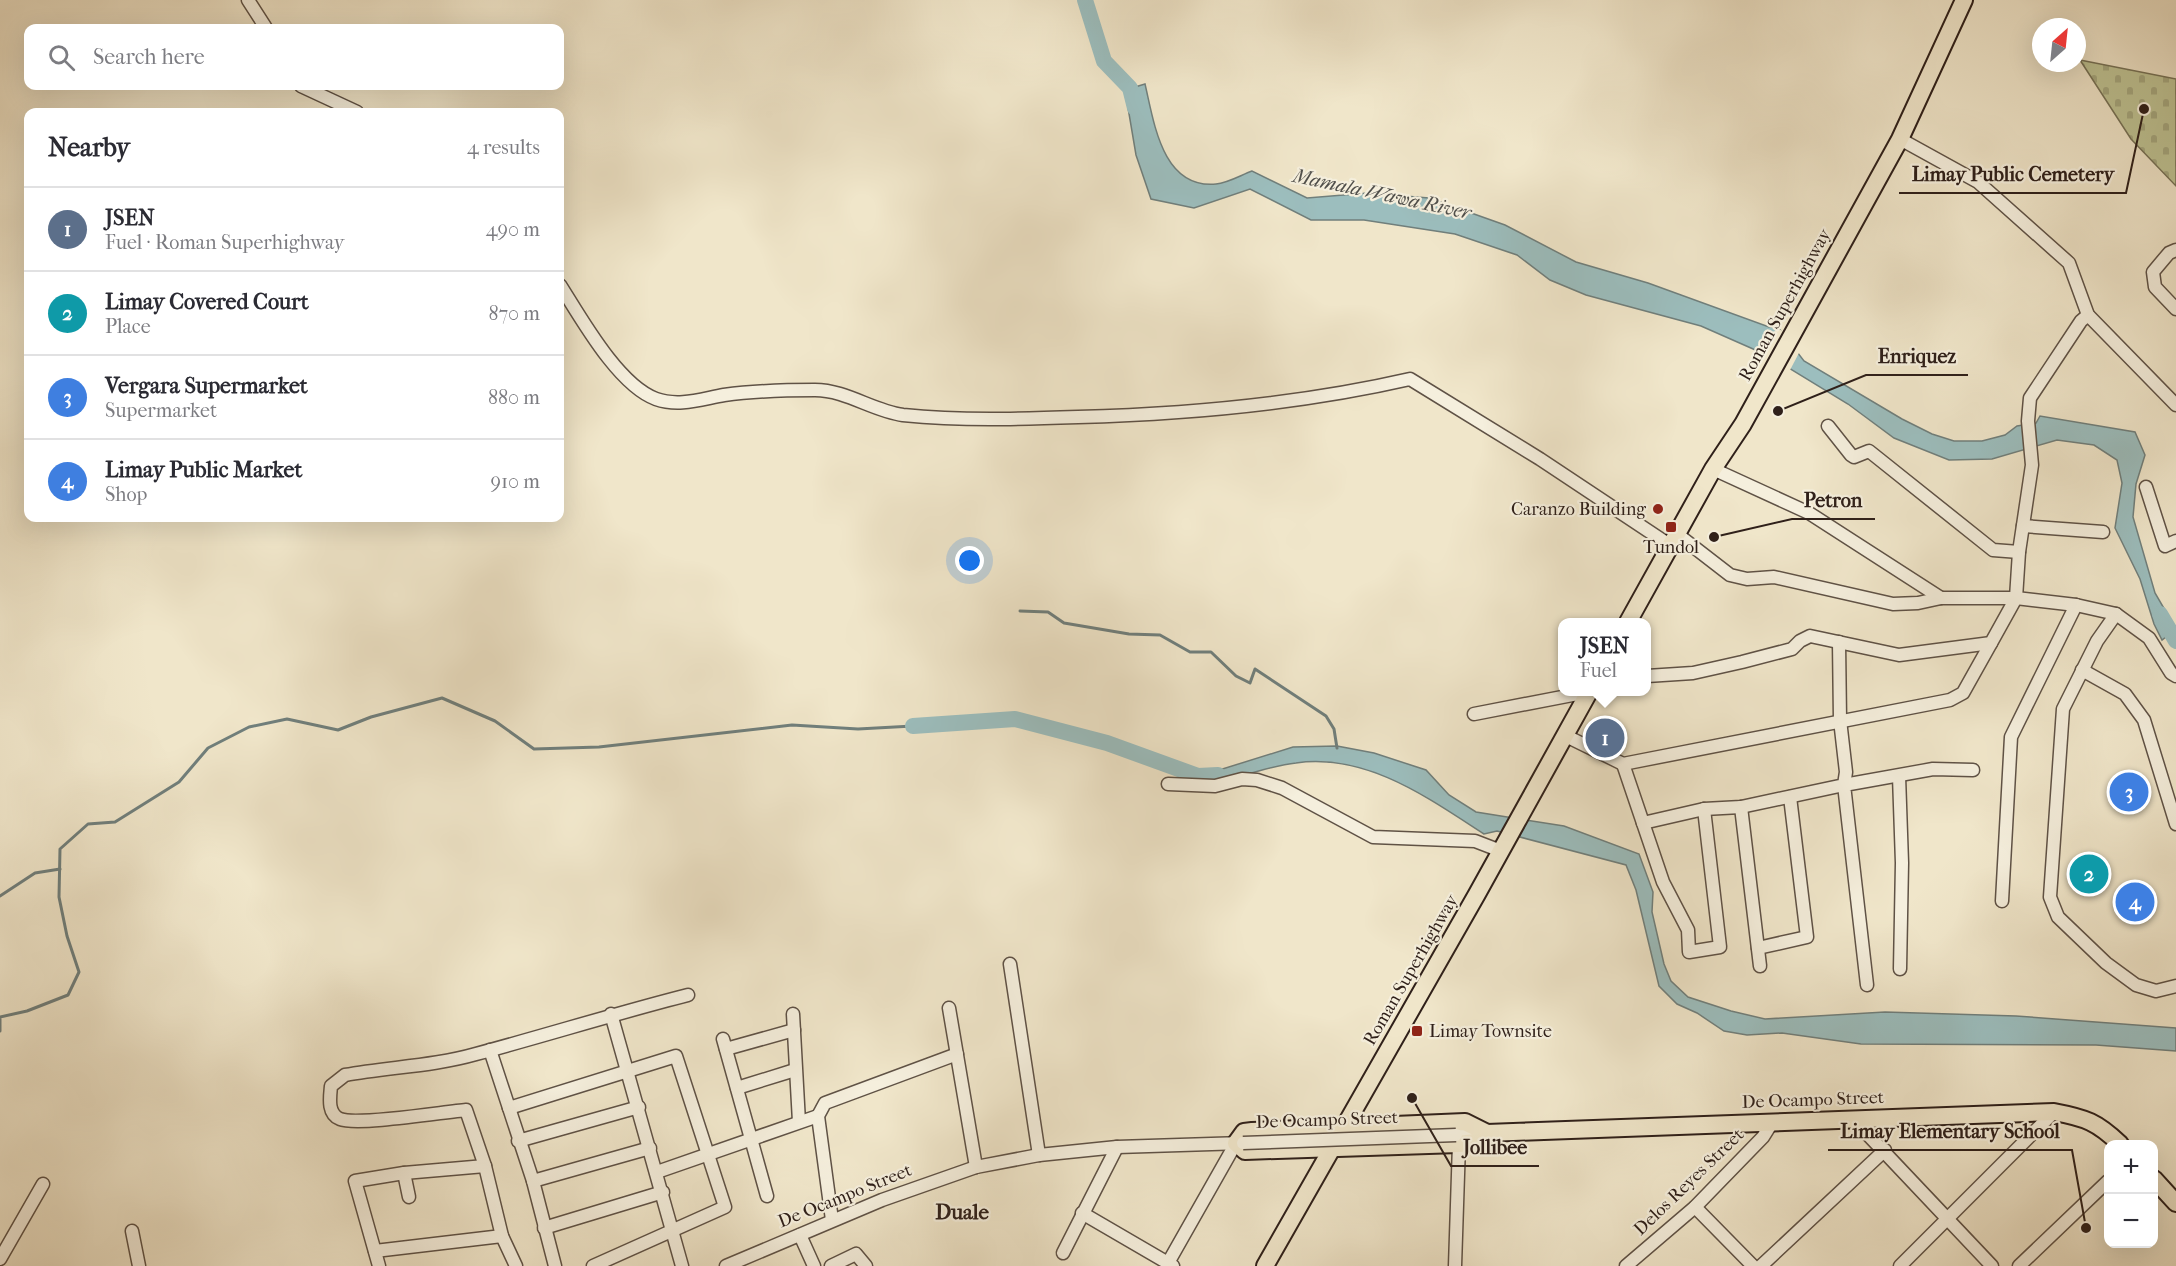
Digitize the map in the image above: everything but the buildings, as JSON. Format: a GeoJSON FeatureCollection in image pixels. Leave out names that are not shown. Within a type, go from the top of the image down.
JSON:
{"type":"FeatureCollection","features":[{"type":"Feature","properties":{"kind":"main road","name":"Roman Superhighway"},"geometry":{"type":"LineString","coordinates":[[1630,618],[1713,469],[1769,377],[1900,139],[1964,0]]}},
{"type":"Feature","properties":{"kind":"main road","name":"Roman Superhighway"},"geometry":{"type":"LineString","coordinates":[[1265,1266],[1586,696]]}},
{"type":"Feature","properties":{"kind":"main road","name":"De Ocampo Street"},"geometry":{"type":"LineString","coordinates":[[1487,1133],[2054,1112],[2088,1119],[2103,1128],[2116,1140]]}},
{"type":"Feature","properties":{"kind":"main road"},"geometry":{"type":"LineString","coordinates":[[1465,1122],[1487,1133],[1475,1142],[1458,1139],[1331,1150],[1245,1151],[1239,1143],[1247,1132],[1465,1122]]}},
{"type":"Feature","properties":{"kind":"main road"},"geometry":{"type":"LineString","coordinates":[[2158,1183],[2176,1203]]}},
{"type":"Feature","properties":{"kind":"street"},"geometry":{"type":"LineString","coordinates":[[248,0],[263,24]]}},
{"type":"Feature","properties":{"kind":"street"},"geometry":{"type":"LineString","coordinates":[[310,90],[348,108]]}},
{"type":"Feature","properties":{"kind":"street"},"geometry":{"type":"LineString","coordinates":[[1900,139],[1978,182],[2069,262],[2088,315],[2176,405]]}},
{"type":"Feature","properties":{"kind":"street"},"geometry":{"type":"LineString","coordinates":[[2176,250],[2169,253],[2153,272],[2155,287],[2176,309]]}},
{"type":"Feature","properties":{"kind":"street"},"geometry":{"type":"LineString","coordinates":[[564,291],[590,332],[624,375],[645,394],[659,400],[685,403],[724,395],[818,390],[840,394],[901,415],[1023,419],[1161,415],[1365,390],[1410,379],[1722,569],[1747,579],[1774,577],[1893,604],[1918,603],[1941,598],[2016,598],[2076,604],[2116,614],[2149,638],[2174,675]]}},
{"type":"Feature","properties":{"kind":"street"},"geometry":{"type":"LineString","coordinates":[[1564,735],[1623,764],[1950,700],[1963,693],[2016,598],[2019,552],[2032,465],[2028,422],[2031,398],[2088,315]]}},
{"type":"Feature","properties":{"kind":"street"},"geometry":{"type":"LineString","coordinates":[[1828,426],[1851,454],[1854,456],[1869,451],[1993,550],[2019,552]]}},
{"type":"Feature","properties":{"kind":"street"},"geometry":{"type":"LineString","coordinates":[[1713,469],[1809,513],[1941,598]]}},
{"type":"Feature","properties":{"kind":"street"},"geometry":{"type":"LineString","coordinates":[[2146,487],[2165,546],[2176,542]]}},
{"type":"Feature","properties":{"kind":"street"},"geometry":{"type":"LineString","coordinates":[[2023,526],[2103,532]]}},
{"type":"Feature","properties":{"kind":"street"},"geometry":{"type":"LineString","coordinates":[[2002,901],[2011,737],[2076,604]]}},
{"type":"Feature","properties":{"kind":"street"},"geometry":{"type":"LineString","coordinates":[[2116,614],[2097,641],[2063,709],[2050,897],[2058,917],[2106,963],[2136,985],[2156,991],[2176,986]]}},
{"type":"Feature","properties":{"kind":"street"},"geometry":{"type":"LineString","coordinates":[[1651,676],[1693,673],[1742,662],[1792,649],[1800,641],[1810,636],[1899,655],[1991,643]]}},
{"type":"Feature","properties":{"kind":"street"},"geometry":{"type":"LineString","coordinates":[[1839,642],[1840,720],[1846,772],[1844,785],[1867,986]]}},
{"type":"Feature","properties":{"kind":"street"},"geometry":{"type":"LineString","coordinates":[[2082,670],[2125,694],[2144,720],[2176,824]]}},
{"type":"Feature","properties":{"kind":"street"},"geometry":{"type":"LineString","coordinates":[[1474,714],[1567,696]]}},
{"type":"Feature","properties":{"kind":"street"},"geometry":{"type":"LineString","coordinates":[[1623,764],[1663,882],[1688,930],[1689,952],[1720,947],[1704,809]]}},
{"type":"Feature","properties":{"kind":"street"},"geometry":{"type":"LineString","coordinates":[[1643,823],[1704,809],[1741,807],[1933,769],[1973,770]]}},
{"type":"Feature","properties":{"kind":"street"},"geometry":{"type":"LineString","coordinates":[[1899,776],[1902,863],[1900,969]]}},
{"type":"Feature","properties":{"kind":"street"},"geometry":{"type":"LineString","coordinates":[[1168,784],[1215,786],[1242,779],[1257,780],[1282,788],[1373,837],[1504,844]]}},
{"type":"Feature","properties":{"kind":"street"},"geometry":{"type":"LineString","coordinates":[[1758,948],[1808,937],[1790,797]]}},
{"type":"Feature","properties":{"kind":"street"},"geometry":{"type":"LineString","coordinates":[[1741,807],[1760,966]]}},
{"type":"Feature","properties":{"kind":"street"},"geometry":{"type":"LineString","coordinates":[[1010,964],[1039,1155]]}},
{"type":"Feature","properties":{"kind":"street"},"geometry":{"type":"LineString","coordinates":[[516,1266],[502,1236],[485,1166],[466,1110],[363,1120],[340,1119],[333,1113],[329,1101],[331,1086],[345,1075],[426,1064],[490,1050],[566,1030],[611,1014],[688,995]]}},
{"type":"Feature","properties":{"kind":"street"},"geometry":{"type":"LineString","coordinates":[[949,1008],[976,1167]]}},
{"type":"Feature","properties":{"kind":"street"},"geometry":{"type":"LineString","coordinates":[[611,1014],[629,1071],[682,1266]]}},
{"type":"Feature","properties":{"kind":"street"},"geometry":{"type":"LineString","coordinates":[[793,1014],[799,1122]]}},
{"type":"Feature","properties":{"kind":"street"},"geometry":{"type":"LineString","coordinates":[[767,1196],[725,1044],[794,1030]]}},
{"type":"Feature","properties":{"kind":"street"},"geometry":{"type":"LineString","coordinates":[[490,1050],[533,1181],[555,1266]]}},
{"type":"Feature","properties":{"kind":"street"},"geometry":{"type":"LineString","coordinates":[[832,1220],[818,1116],[825,1103],[957,1054]]}},
{"type":"Feature","properties":{"kind":"street"},"geometry":{"type":"LineString","coordinates":[[509,1108],[676,1056],[725,1207],[593,1266]]}},
{"type":"Feature","properties":{"kind":"street"},"geometry":{"type":"LineString","coordinates":[[737,1088],[795,1070]]}},
{"type":"Feature","properties":{"kind":"street"},"geometry":{"type":"LineString","coordinates":[[518,1140],[639,1107]]}},
{"type":"Feature","properties":{"kind":"street"},"geometry":{"type":"LineString","coordinates":[[1899,1266],[2054,1112]]}},
{"type":"Feature","properties":{"kind":"street"},"geometry":{"type":"LineString","coordinates":[[657,1172],[818,1116]]}},
{"type":"Feature","properties":{"kind":"street"},"geometry":{"type":"LineString","coordinates":[[1852,1119],[1885,1150],[1992,1266]]}},
{"type":"Feature","properties":{"kind":"street","name":"Delos Reyes Street"},"geometry":{"type":"LineString","coordinates":[[1626,1266],[1695,1207],[1762,1137],[1773,1121]]}},
{"type":"Feature","properties":{"kind":"street"},"geometry":{"type":"LineString","coordinates":[[1455,1266],[1458,1139]]}},
{"type":"Feature","properties":{"kind":"street","name":"De Ocampo Street"},"geometry":{"type":"LineString","coordinates":[[726,1266],[746,1262],[832,1220],[976,1167],[1039,1155],[1118,1147],[1458,1139]]}},
{"type":"Feature","properties":{"kind":"street"},"geometry":{"type":"LineString","coordinates":[[1082,1213],[1171,1265],[1239,1143]]}},
{"type":"Feature","properties":{"kind":"street"},"geometry":{"type":"LineString","coordinates":[[1063,1253],[1118,1147]]}},
{"type":"Feature","properties":{"kind":"street"},"geometry":{"type":"LineString","coordinates":[[533,1181],[650,1148]]}},
{"type":"Feature","properties":{"kind":"street"},"geometry":{"type":"LineString","coordinates":[[1761,1266],[1885,1150]]}},
{"type":"Feature","properties":{"kind":"street"},"geometry":{"type":"LineString","coordinates":[[379,1266],[355,1181],[404,1173],[485,1166]]}},
{"type":"Feature","properties":{"kind":"street"},"geometry":{"type":"LineString","coordinates":[[404,1173],[409,1197]]}},
{"type":"Feature","properties":{"kind":"street"},"geometry":{"type":"LineString","coordinates":[[0,1259],[43,1184]]}},
{"type":"Feature","properties":{"kind":"street"},"geometry":{"type":"LineString","coordinates":[[2019,1266],[2104,1185]]}},
{"type":"Feature","properties":{"kind":"street"},"geometry":{"type":"LineString","coordinates":[[544,1228],[663,1192]]}},
{"type":"Feature","properties":{"kind":"street"},"geometry":{"type":"LineString","coordinates":[[1695,1207],[1753,1266]]}},
{"type":"Feature","properties":{"kind":"street"},"geometry":{"type":"LineString","coordinates":[[132,1231],[139,1266]]}},
{"type":"Feature","properties":{"kind":"street"},"geometry":{"type":"LineString","coordinates":[[800,1235],[814,1266]]}},
{"type":"Feature","properties":{"kind":"street"},"geometry":{"type":"LineString","coordinates":[[375,1251],[502,1236]]}},
{"type":"Feature","properties":{"kind":"street"},"geometry":{"type":"LineString","coordinates":[[831,1266],[856,1254],[866,1266]]}},
{"type":"Feature","properties":{"kind":"green space"},"geometry":{"type":"Polygon","coordinates":[[[2086,61],[2176,79],[2176,186],[2131,139],[2086,69],[2086,61]]]}},
{"type":"Feature","properties":{"kind":"water"},"geometry":{"type":"Polygon","coordinates":[[[1145,84],[1157,134],[1172,165],[1183,176],[1198,183],[1216,184],[1230,181],[1252,171],[1307,198],[1368,193],[1429,198],[1505,225],[1576,262],[1648,283],[1769,327],[1777,326],[1804,361],[1902,419],[1932,434],[1954,441],[1982,441],[2005,435],[2017,426],[2036,423],[2040,416],[2135,432],[2145,455],[2136,484],[2133,517],[2155,593],[2176,629],[2162,640],[2154,624],[2140,579],[2115,528],[2122,483],[2117,460],[2094,445],[2057,440],[1992,459],[1949,460],[1894,438],[1848,404],[1769,356],[1701,326],[1586,295],[1550,280],[1517,255],[1455,234],[1364,220],[1311,220],[1250,189],[1194,208],[1151,199],[1136,155],[1125,90],[1145,84]]]}},
{"type":"Feature","properties":{"kind":"water"},"geometry":{"type":"Polygon","coordinates":[[[1337,746],[1374,753],[1426,770],[1449,795],[1476,812],[1564,826],[1639,854],[1653,892],[1652,912],[1664,964],[1671,981],[1688,997],[1765,1019],[1885,1012],[2016,1016],[2176,1028],[2176,1051],[2096,1045],[1861,1044],[1782,1033],[1747,1035],[1724,1031],[1697,1013],[1677,1004],[1659,986],[1636,890],[1626,865],[1497,831],[1484,834],[1441,806],[1396,781],[1347,765],[1322,762],[1296,763],[1232,778],[1193,782],[1197,770],[1216,771],[1293,747],[1337,746]]]}},
{"type":"Feature","properties":{"kind":"pier"},"geometry":{"type":"Polygon","coordinates":[[[1777,328],[1786,333],[1800,351],[1789,372],[1762,356],[1777,328]]]}},
{"type":"Feature","properties":{"kind":"waterway"},"geometry":{"type":"LineString","coordinates":[[1085,0],[1104,61],[1130,88],[1135,108]]}},
{"type":"Feature","properties":{"kind":"waterway"},"geometry":{"type":"LineString","coordinates":[[1020,611],[1048,612],[1064,623],[1129,634],[1160,635],[1190,652],[1211,652],[1236,676],[1250,683],[1255,669],[1326,716],[1334,729],[1337,748]]}},
{"type":"Feature","properties":{"kind":"waterway","name":"Mamala Wawa River"},"geometry":{"type":"LineString","coordinates":[[2160,614],[2176,641]]}},
{"type":"Feature","properties":{"kind":"waterway"},"geometry":{"type":"LineString","coordinates":[[0,1031],[0,1017],[27,1011],[68,995],[79,972],[67,936],[59,897],[60,849],[88,824],[115,822],[179,782],[208,748],[249,727],[287,719],[338,730],[371,717],[442,698],[495,721],[534,749],[599,747],[792,725],[858,729],[913,726]]}},
{"type":"Feature","properties":{"kind":"waterway"},"geometry":{"type":"LineString","coordinates":[[913,726],[1015,719],[1107,743],[1198,776],[1218,775]]}},
{"type":"Feature","properties":{"kind":"waterway"},"geometry":{"type":"LineString","coordinates":[[0,896],[35,873],[60,869]]}},
{"type":"Feature","properties":{"kind":"place","name":"Limay Public Cemetery"},"geometry":{"type":"Point","coordinates":[2144,109]}},
{"type":"Feature","properties":{"kind":"place","name":"Enriquez"},"geometry":{"type":"Point","coordinates":[1778,411]}},
{"type":"Feature","properties":{"kind":"place","name":"Caranzo Building"},"geometry":{"type":"Point","coordinates":[1658,509]}},
{"type":"Feature","properties":{"kind":"place","name":"Tundol"},"geometry":{"type":"Point","coordinates":[1671,527]}},
{"type":"Feature","properties":{"kind":"place","name":"Petron"},"geometry":{"type":"Point","coordinates":[1714,537]}},
{"type":"Feature","properties":{"kind":"place","name":"JSEN"},"geometry":{"type":"Point","coordinates":[1605,738]}},
{"type":"Feature","properties":{"kind":"place","name":"Vergara Supermarket"},"geometry":{"type":"Point","coordinates":[2129,792]}},
{"type":"Feature","properties":{"kind":"place","name":"Limay Covered Court"},"geometry":{"type":"Point","coordinates":[2089,874]}},
{"type":"Feature","properties":{"kind":"place","name":"Limay Public Market"},"geometry":{"type":"Point","coordinates":[2135,902]}},
{"type":"Feature","properties":{"kind":"place","name":"Limay Townsite"},"geometry":{"type":"Point","coordinates":[1417,1031]}},
{"type":"Feature","properties":{"kind":"place","name":"Jollibee"},"geometry":{"type":"Point","coordinates":[1412,1098]}},
{"type":"Feature","properties":{"kind":"place","name":"Limay Elementary School"},"geometry":{"type":"Point","coordinates":[2086,1228]}},
{"type":"Feature","properties":{"kind":"district","name":"Duale"},"geometry":{"type":"Point","coordinates":[962,1212]}}]}
